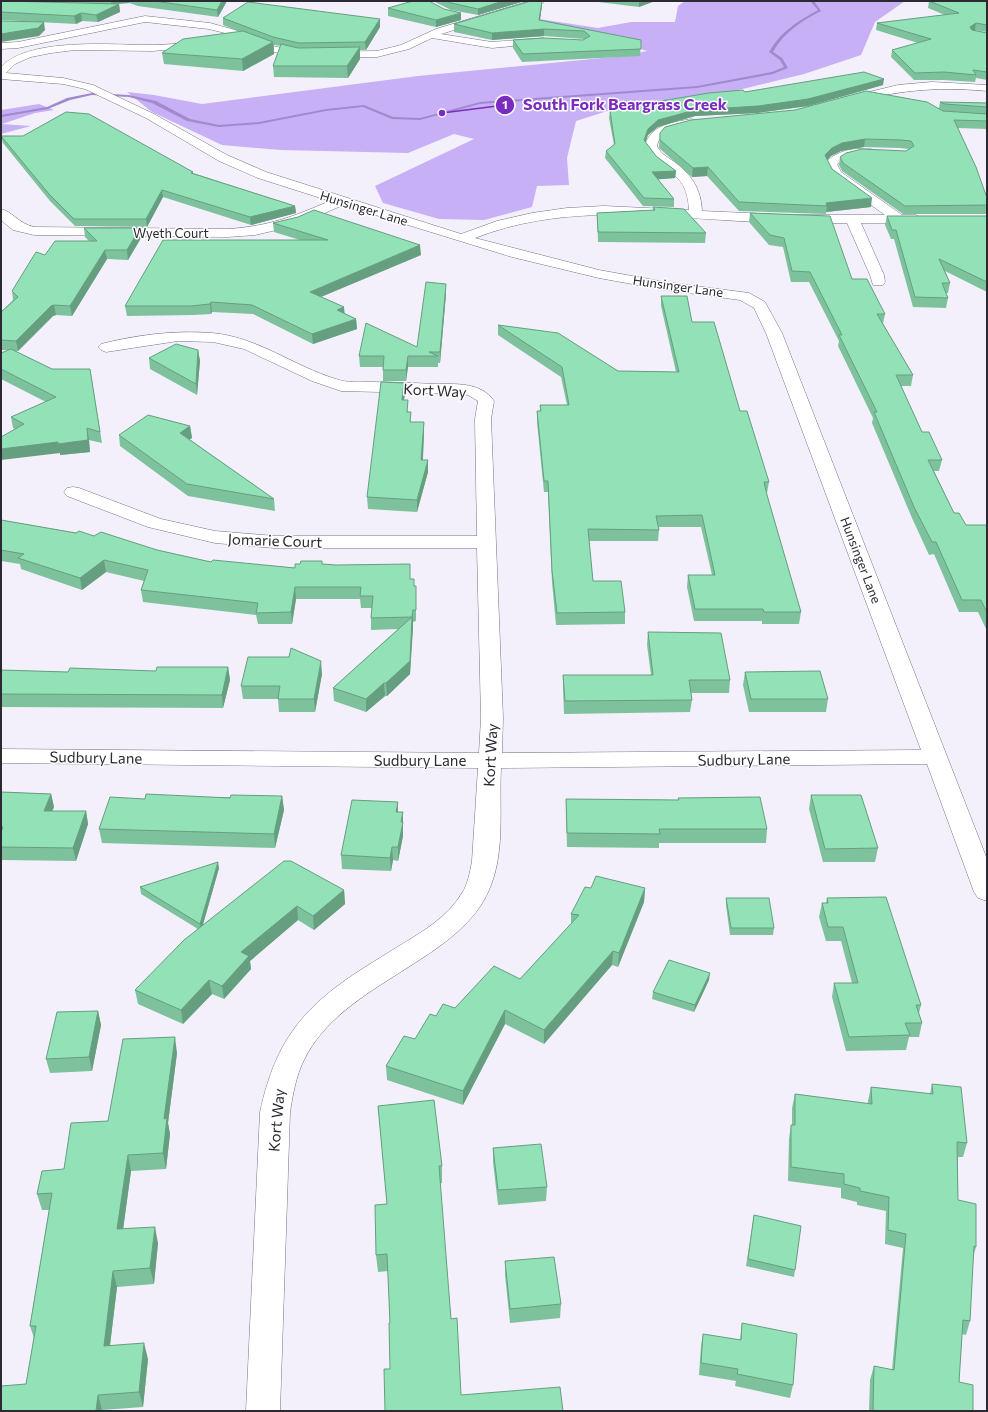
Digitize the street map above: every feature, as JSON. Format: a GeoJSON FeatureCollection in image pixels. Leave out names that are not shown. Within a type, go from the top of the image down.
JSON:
{"type":"FeatureCollection","features":[{"type":"Feature","properties":{"kind":"street"},"geometry":{"type":"LineString","coordinates":[[1,46],[18,45],[145,19],[210,26],[244,37],[270,48],[299,55],[338,56],[377,54],[404,46],[430,35],[540,1]]}},
{"type":"Feature","properties":{"kind":"street"},"geometry":{"type":"LineString","coordinates":[[133,10],[145,19]]}},
{"type":"Feature","properties":{"kind":"street"},"geometry":{"type":"LineString","coordinates":[[455,14],[478,20]]}},
{"type":"Feature","properties":{"kind":"street"},"geometry":{"type":"LineString","coordinates":[[60,27],[81,32]]}},
{"type":"Feature","properties":{"kind":"street"},"geometry":{"type":"LineString","coordinates":[[430,35],[492,45],[551,41]]}},
{"type":"Feature","properties":{"kind":"street"},"geometry":{"type":"LineString","coordinates":[[228,41],[244,37]]}},
{"type":"Feature","properties":{"kind":"street"},"geometry":{"type":"LineString","coordinates":[[1,73],[11,62],[28,55],[51,50],[99,46],[152,48],[208,44]]}},
{"type":"Feature","properties":{"kind":"street","name":"Hunsinger Lane"},"geometry":{"type":"LineString","coordinates":[[1,76],[63,81],[107,94],[223,158],[262,175],[488,246],[628,280],[744,296],[760,305],[774,333],[987,892]]}},
{"type":"Feature","properties":{"kind":"street"},"geometry":{"type":"LineString","coordinates":[[832,104],[887,89],[911,85],[943,84],[987,88]]}},
{"type":"Feature","properties":{"kind":"street"},"geometry":{"type":"LineString","coordinates":[[696,214],[692,187],[683,174],[657,155],[650,146],[653,138],[662,130],[679,124],[702,121]]}},
{"type":"Feature","properties":{"kind":"street"},"geometry":{"type":"LineString","coordinates":[[886,153],[847,155],[834,159],[831,164],[831,168],[836,174],[899,219]]}},
{"type":"Feature","properties":{"kind":"street","name":"Wyeth Court"},"geometry":{"type":"LineString","coordinates":[[1,213],[18,228],[34,232],[228,233],[255,231],[278,227],[341,201]]}},
{"type":"Feature","properties":{"kind":"street"},"geometry":{"type":"LineString","coordinates":[[462,238],[483,229],[524,217],[549,213],[639,211],[748,218],[853,221],[931,219]]}},
{"type":"Feature","properties":{"kind":"street"},"geometry":{"type":"LineString","coordinates":[[488,246],[522,228],[541,221],[579,212]]}},
{"type":"Feature","properties":{"kind":"street"},"geometry":{"type":"LineString","coordinates":[[853,221],[877,275],[878,282]]}},
{"type":"Feature","properties":{"kind":"street","name":"Kort Way"},"geometry":{"type":"LineString","coordinates":[[106,347],[168,337],[190,336],[228,339],[248,345],[328,382],[341,386],[459,388],[479,395],[486,401],[483,419],[485,542],[492,720],[485,854],[480,883],[472,898],[457,918],[432,939],[358,985],[332,1004],[310,1027],[292,1052],[282,1074],[277,1091],[275,1112],[263,1411]]}},
{"type":"Feature","properties":{"kind":"street","name":"Jomarie Court"},"geometry":{"type":"LineString","coordinates":[[73,492],[155,523],[185,531],[222,538],[275,542],[485,542]]}},
{"type":"Feature","properties":{"kind":"street","name":"Sudbury Lane"},"geometry":{"type":"LineString","coordinates":[[1,756],[550,761],[936,757]]}},
{"type":"Feature","properties":{"kind":"shaded area"},"geometry":{"type":"Polygon","coordinates":[[[685,1],[905,1],[875,22],[861,55],[804,74],[722,94],[620,107],[576,121],[567,158],[569,185],[537,186],[532,207],[484,220],[439,219],[383,203],[375,186],[474,139],[454,134],[408,153],[281,150],[222,145],[152,112],[127,92],[154,95],[202,104],[418,76],[623,56],[647,51],[619,42],[506,14],[598,28],[631,22],[675,22],[678,6],[685,1]]]}},
{"type":"Feature","properties":{"kind":"shaded area"},"geometry":{"type":"Polygon","coordinates":[[[39,104],[54,110],[35,113],[2,124],[31,126],[1,134],[1,110],[39,104]]]}},
{"type":"Feature","properties":{"kind":"building"},"geometry":{"type":"Polygon","coordinates":[[[1,1],[119,4],[96,15],[81,13],[74,16],[1,12],[1,1]]]}},
{"type":"Feature","properties":{"kind":"building"},"geometry":{"type":"Polygon","coordinates":[[[154,1],[222,1],[217,10],[154,1]]]}},
{"type":"Feature","properties":{"kind":"building"},"geometry":{"type":"Polygon","coordinates":[[[413,1],[429,1],[444,9],[461,13],[436,20],[388,8],[413,1]]]}},
{"type":"Feature","properties":{"kind":"building"},"geometry":{"type":"Polygon","coordinates":[[[447,1],[503,1],[478,9],[447,1]]]}},
{"type":"Feature","properties":{"kind":"building"},"geometry":{"type":"Polygon","coordinates":[[[531,1],[542,1],[539,20],[641,40],[641,49],[523,54],[513,40],[544,38],[583,40],[590,36],[584,31],[544,29],[492,33],[454,24],[531,1]]]}},
{"type":"Feature","properties":{"kind":"building"},"geometry":{"type":"Polygon","coordinates":[[[929,1],[987,1],[987,25],[976,23],[970,27],[972,30],[987,33],[987,72],[973,70],[976,75],[944,72],[915,73],[892,50],[931,39],[877,23],[959,13],[929,1]]]}},
{"type":"Feature","properties":{"kind":"building"},"geometry":{"type":"Polygon","coordinates":[[[248,2],[380,19],[365,42],[299,43],[273,37],[223,18],[248,2]]]}},
{"type":"Feature","properties":{"kind":"building"},"geometry":{"type":"Polygon","coordinates":[[[1,21],[44,22],[38,28],[1,34],[1,21]]]}},
{"type":"Feature","properties":{"kind":"building"},"geometry":{"type":"Polygon","coordinates":[[[243,31],[273,42],[242,59],[162,53],[183,39],[243,31]]]}},
{"type":"Feature","properties":{"kind":"building"},"geometry":{"type":"Polygon","coordinates":[[[281,44],[298,48],[360,47],[347,66],[273,66],[281,44]]]}},
{"type":"Feature","properties":{"kind":"building"},"geometry":{"type":"Polygon","coordinates":[[[864,72],[884,79],[808,99],[758,106],[695,110],[658,120],[648,129],[644,140],[656,156],[676,171],[652,172],[674,199],[644,198],[606,151],[615,144],[610,111],[625,105],[631,106],[709,93],[743,90],[745,92],[864,72]]]}},
{"type":"Feature","properties":{"kind":"building"},"geometry":{"type":"Polygon","coordinates":[[[866,91],[927,102],[943,111],[987,114],[987,121],[954,120],[976,167],[987,198],[987,205],[905,206],[843,163],[840,157],[846,153],[862,149],[906,151],[914,146],[911,141],[865,139],[842,143],[832,148],[825,155],[832,169],[872,198],[826,203],[827,206],[739,202],[708,167],[693,168],[660,140],[660,133],[665,127],[691,120],[795,110],[866,91]]]}},
{"type":"Feature","properties":{"kind":"building"},"geometry":{"type":"Polygon","coordinates":[[[940,102],[987,103],[987,107],[945,104],[940,102]]]}},
{"type":"Feature","properties":{"kind":"building"},"geometry":{"type":"Polygon","coordinates":[[[66,112],[89,114],[193,172],[191,173],[295,206],[250,217],[162,190],[146,219],[74,219],[49,194],[1,136],[23,136],[66,112]]]}},
{"type":"Feature","properties":{"kind":"building"},"geometry":{"type":"Polygon","coordinates":[[[653,207],[684,209],[706,233],[598,232],[597,213],[655,210],[653,207]]]}},
{"type":"Feature","properties":{"kind":"building"},"geometry":{"type":"Polygon","coordinates":[[[314,210],[420,245],[310,292],[344,307],[337,310],[356,319],[312,334],[252,305],[211,302],[210,304],[191,306],[125,306],[163,240],[328,240],[273,223],[298,217],[314,210]]]}},
{"type":"Feature","properties":{"kind":"building"},"geometry":{"type":"Polygon","coordinates":[[[750,213],[830,216],[852,279],[867,279],[885,314],[877,314],[913,375],[896,375],[922,432],[929,432],[942,460],[928,460],[954,513],[959,513],[966,525],[987,525],[987,613],[981,600],[962,600],[936,542],[932,542],[914,507],[874,412],[877,412],[839,335],[842,335],[810,272],[792,271],[784,238],[770,235],[750,213]]]}},
{"type":"Feature","properties":{"kind":"building"},"geometry":{"type":"Polygon","coordinates":[[[887,216],[987,216],[987,282],[939,259],[950,283],[942,283],[948,298],[915,297],[896,230],[892,230],[887,216]]]}},
{"type":"Feature","properties":{"kind":"building"},"geometry":{"type":"Polygon","coordinates":[[[84,228],[140,228],[127,250],[105,250],[70,306],[51,306],[16,341],[1,340],[1,312],[18,297],[12,291],[36,252],[45,255],[55,241],[97,241],[84,228]]]}},
{"type":"Feature","properties":{"kind":"building"},"geometry":{"type":"Polygon","coordinates":[[[426,282],[446,284],[440,352],[429,352],[438,356],[408,356],[406,370],[383,370],[384,356],[359,356],[366,323],[417,347],[426,282]]]}},
{"type":"Feature","properties":{"kind":"building"},"geometry":{"type":"Polygon","coordinates":[[[661,296],[687,296],[692,322],[714,322],[740,411],[747,411],[769,482],[764,482],[767,495],[801,612],[764,612],[763,609],[695,609],[688,575],[715,575],[702,515],[656,516],[659,530],[588,529],[593,581],[621,581],[625,612],[557,613],[552,571],[548,481],[544,481],[537,411],[541,411],[540,405],[569,405],[562,367],[498,325],[558,333],[618,371],[679,372],[661,296]]]}},
{"type":"Feature","properties":{"kind":"building"},"geometry":{"type":"Polygon","coordinates":[[[176,344],[198,350],[196,384],[149,358],[176,344]]]}},
{"type":"Feature","properties":{"kind":"building"},"geometry":{"type":"Polygon","coordinates":[[[11,349],[52,369],[90,369],[100,432],[87,428],[88,440],[1,449],[1,437],[24,424],[11,417],[56,397],[1,369],[1,353],[11,349]]]}},
{"type":"Feature","properties":{"kind":"building"},"geometry":{"type":"Polygon","coordinates":[[[381,382],[404,383],[402,400],[408,400],[407,412],[411,412],[410,422],[424,422],[421,460],[428,460],[417,500],[367,497],[381,382]]]}},
{"type":"Feature","properties":{"kind":"building"},"geometry":{"type":"Polygon","coordinates":[[[148,415],[190,426],[180,433],[274,499],[187,484],[119,435],[148,415]]]}},
{"type":"Feature","properties":{"kind":"building"},"geometry":{"type":"Polygon","coordinates":[[[1,520],[76,533],[79,531],[94,536],[101,532],[157,550],[211,562],[213,560],[295,568],[295,564],[300,564],[301,561],[322,561],[322,564],[336,565],[410,564],[410,579],[414,579],[414,586],[416,586],[416,610],[413,610],[412,617],[371,618],[373,596],[360,596],[361,587],[295,587],[291,612],[256,613],[258,603],[141,590],[148,570],[104,560],[80,578],[18,558],[24,554],[1,550],[1,520]]]}},
{"type":"Feature","properties":{"kind":"building"},"geometry":{"type":"Polygon","coordinates":[[[412,617],[410,661],[386,683],[384,683],[366,699],[333,688],[412,617]]]}},
{"type":"Feature","properties":{"kind":"building"},"geometry":{"type":"Polygon","coordinates":[[[648,632],[721,633],[730,680],[689,680],[692,700],[565,701],[563,675],[653,675],[648,632]]]}},
{"type":"Feature","properties":{"kind":"building"},"geometry":{"type":"Polygon","coordinates":[[[291,648],[321,661],[314,699],[278,699],[280,686],[241,686],[248,657],[289,657],[291,648]]]}},
{"type":"Feature","properties":{"kind":"building"},"geometry":{"type":"Polygon","coordinates":[[[157,667],[228,667],[222,695],[1,694],[1,670],[68,672],[70,668],[156,671],[157,667]]]}},
{"type":"Feature","properties":{"kind":"building"},"geometry":{"type":"Polygon","coordinates":[[[820,671],[828,699],[751,699],[745,672],[820,671]]]}},
{"type":"Feature","properties":{"kind":"building"},"geometry":{"type":"Polygon","coordinates":[[[1,792],[51,794],[44,811],[86,811],[73,848],[1,847],[1,832],[3,827],[1,827],[1,792]]]}},
{"type":"Feature","properties":{"kind":"building"},"geometry":{"type":"Polygon","coordinates":[[[146,794],[230,798],[231,795],[282,796],[274,834],[99,829],[110,797],[145,799],[146,794]]]}},
{"type":"Feature","properties":{"kind":"building"},"geometry":{"type":"Polygon","coordinates":[[[811,795],[861,795],[878,848],[825,849],[811,795]]]}},
{"type":"Feature","properties":{"kind":"building"},"geometry":{"type":"Polygon","coordinates":[[[760,797],[767,829],[659,829],[660,834],[567,833],[566,799],[679,800],[678,798],[760,797]]]}},
{"type":"Feature","properties":{"kind":"building"},"geometry":{"type":"Polygon","coordinates":[[[352,800],[398,802],[396,812],[403,812],[401,822],[403,822],[398,847],[392,847],[390,858],[341,855],[352,800]]]}},
{"type":"Feature","properties":{"kind":"building"},"geometry":{"type":"Polygon","coordinates":[[[284,861],[291,861],[344,890],[313,916],[297,906],[241,952],[249,956],[222,986],[209,980],[181,1010],[135,990],[184,940],[284,861]]]}},
{"type":"Feature","properties":{"kind":"building"},"geometry":{"type":"Polygon","coordinates":[[[218,862],[200,924],[140,887],[218,862]]]}},
{"type":"Feature","properties":{"kind":"building"},"geometry":{"type":"Polygon","coordinates":[[[596,876],[645,888],[619,953],[613,951],[544,1030],[505,1010],[463,1091],[386,1066],[404,1036],[415,1039],[430,1014],[436,1016],[443,1004],[455,1008],[494,966],[520,979],[579,915],[571,914],[585,887],[591,888],[596,876]]]}},
{"type":"Feature","properties":{"kind":"building"},"geometry":{"type":"Polygon","coordinates":[[[886,897],[921,1005],[916,1005],[922,1023],[905,1023],[910,1035],[849,1037],[834,983],[858,983],[843,927],[828,927],[822,903],[828,903],[827,898],[886,897]]]}},
{"type":"Feature","properties":{"kind":"building"},"geometry":{"type":"Polygon","coordinates":[[[726,898],[769,898],[774,928],[731,928],[726,898]]]}},
{"type":"Feature","properties":{"kind":"building"},"geometry":{"type":"Polygon","coordinates":[[[669,960],[710,973],[695,1005],[653,992],[669,960]]]}},
{"type":"Feature","properties":{"kind":"building"},"geometry":{"type":"Polygon","coordinates":[[[98,1011],[89,1057],[46,1059],[57,1012],[98,1011]]]}},
{"type":"Feature","properties":{"kind":"building"},"geometry":{"type":"Polygon","coordinates":[[[175,1037],[164,1119],[167,1118],[163,1153],[128,1155],[117,1229],[155,1227],[150,1268],[113,1271],[104,1346],[144,1343],[139,1392],[98,1395],[96,1411],[1,1411],[1,1386],[26,1384],[36,1326],[30,1326],[52,1193],[37,1194],[42,1171],[64,1169],[71,1123],[108,1121],[123,1039],[175,1037]]]}},
{"type":"Feature","properties":{"kind":"building"},"geometry":{"type":"Polygon","coordinates":[[[932,1084],[961,1087],[967,1143],[957,1142],[958,1200],[976,1204],[976,1247],[974,1246],[970,1321],[963,1320],[959,1382],[973,1385],[973,1411],[873,1410],[874,1366],[894,1370],[906,1234],[888,1230],[889,1197],[860,1191],[860,1188],[844,1184],[844,1174],[791,1167],[791,1125],[795,1125],[795,1094],[872,1104],[871,1087],[933,1094],[932,1084]]]}},
{"type":"Feature","properties":{"kind":"building"},"geometry":{"type":"Polygon","coordinates":[[[434,1100],[442,1166],[439,1166],[451,1319],[457,1318],[461,1395],[560,1387],[563,1411],[385,1411],[384,1369],[390,1369],[390,1323],[387,1254],[376,1255],[375,1205],[387,1204],[378,1106],[434,1100]]]}},
{"type":"Feature","properties":{"kind":"building"},"geometry":{"type":"Polygon","coordinates":[[[541,1144],[547,1187],[498,1190],[493,1148],[541,1144]]]}},
{"type":"Feature","properties":{"kind":"building"},"geometry":{"type":"Polygon","coordinates":[[[754,1215],[801,1226],[795,1270],[748,1259],[754,1215]]]}},
{"type":"Feature","properties":{"kind":"building"},"geometry":{"type":"Polygon","coordinates":[[[554,1257],[561,1304],[510,1309],[505,1261],[554,1257]]]}},
{"type":"Feature","properties":{"kind":"building"},"geometry":{"type":"Polygon","coordinates":[[[742,1323],[797,1334],[793,1385],[737,1374],[738,1369],[701,1363],[703,1334],[741,1340],[742,1323]]]}},
{"type":"Feature","properties":{"kind":"waterway"},"geometry":{"type":"LineString","coordinates":[[1,116],[48,108],[69,99],[92,94],[129,96],[154,102],[189,120],[219,126],[259,123],[326,110],[364,106],[392,118],[420,119],[480,103],[697,87],[773,73],[787,67],[781,59],[771,52],[786,32],[820,10],[812,1]]}},
{"type":"Feature","properties":{"kind":"place","name":"South Fork Beargrass Creek"},"geometry":{"type":"Point","coordinates":[442,113]}}]}
